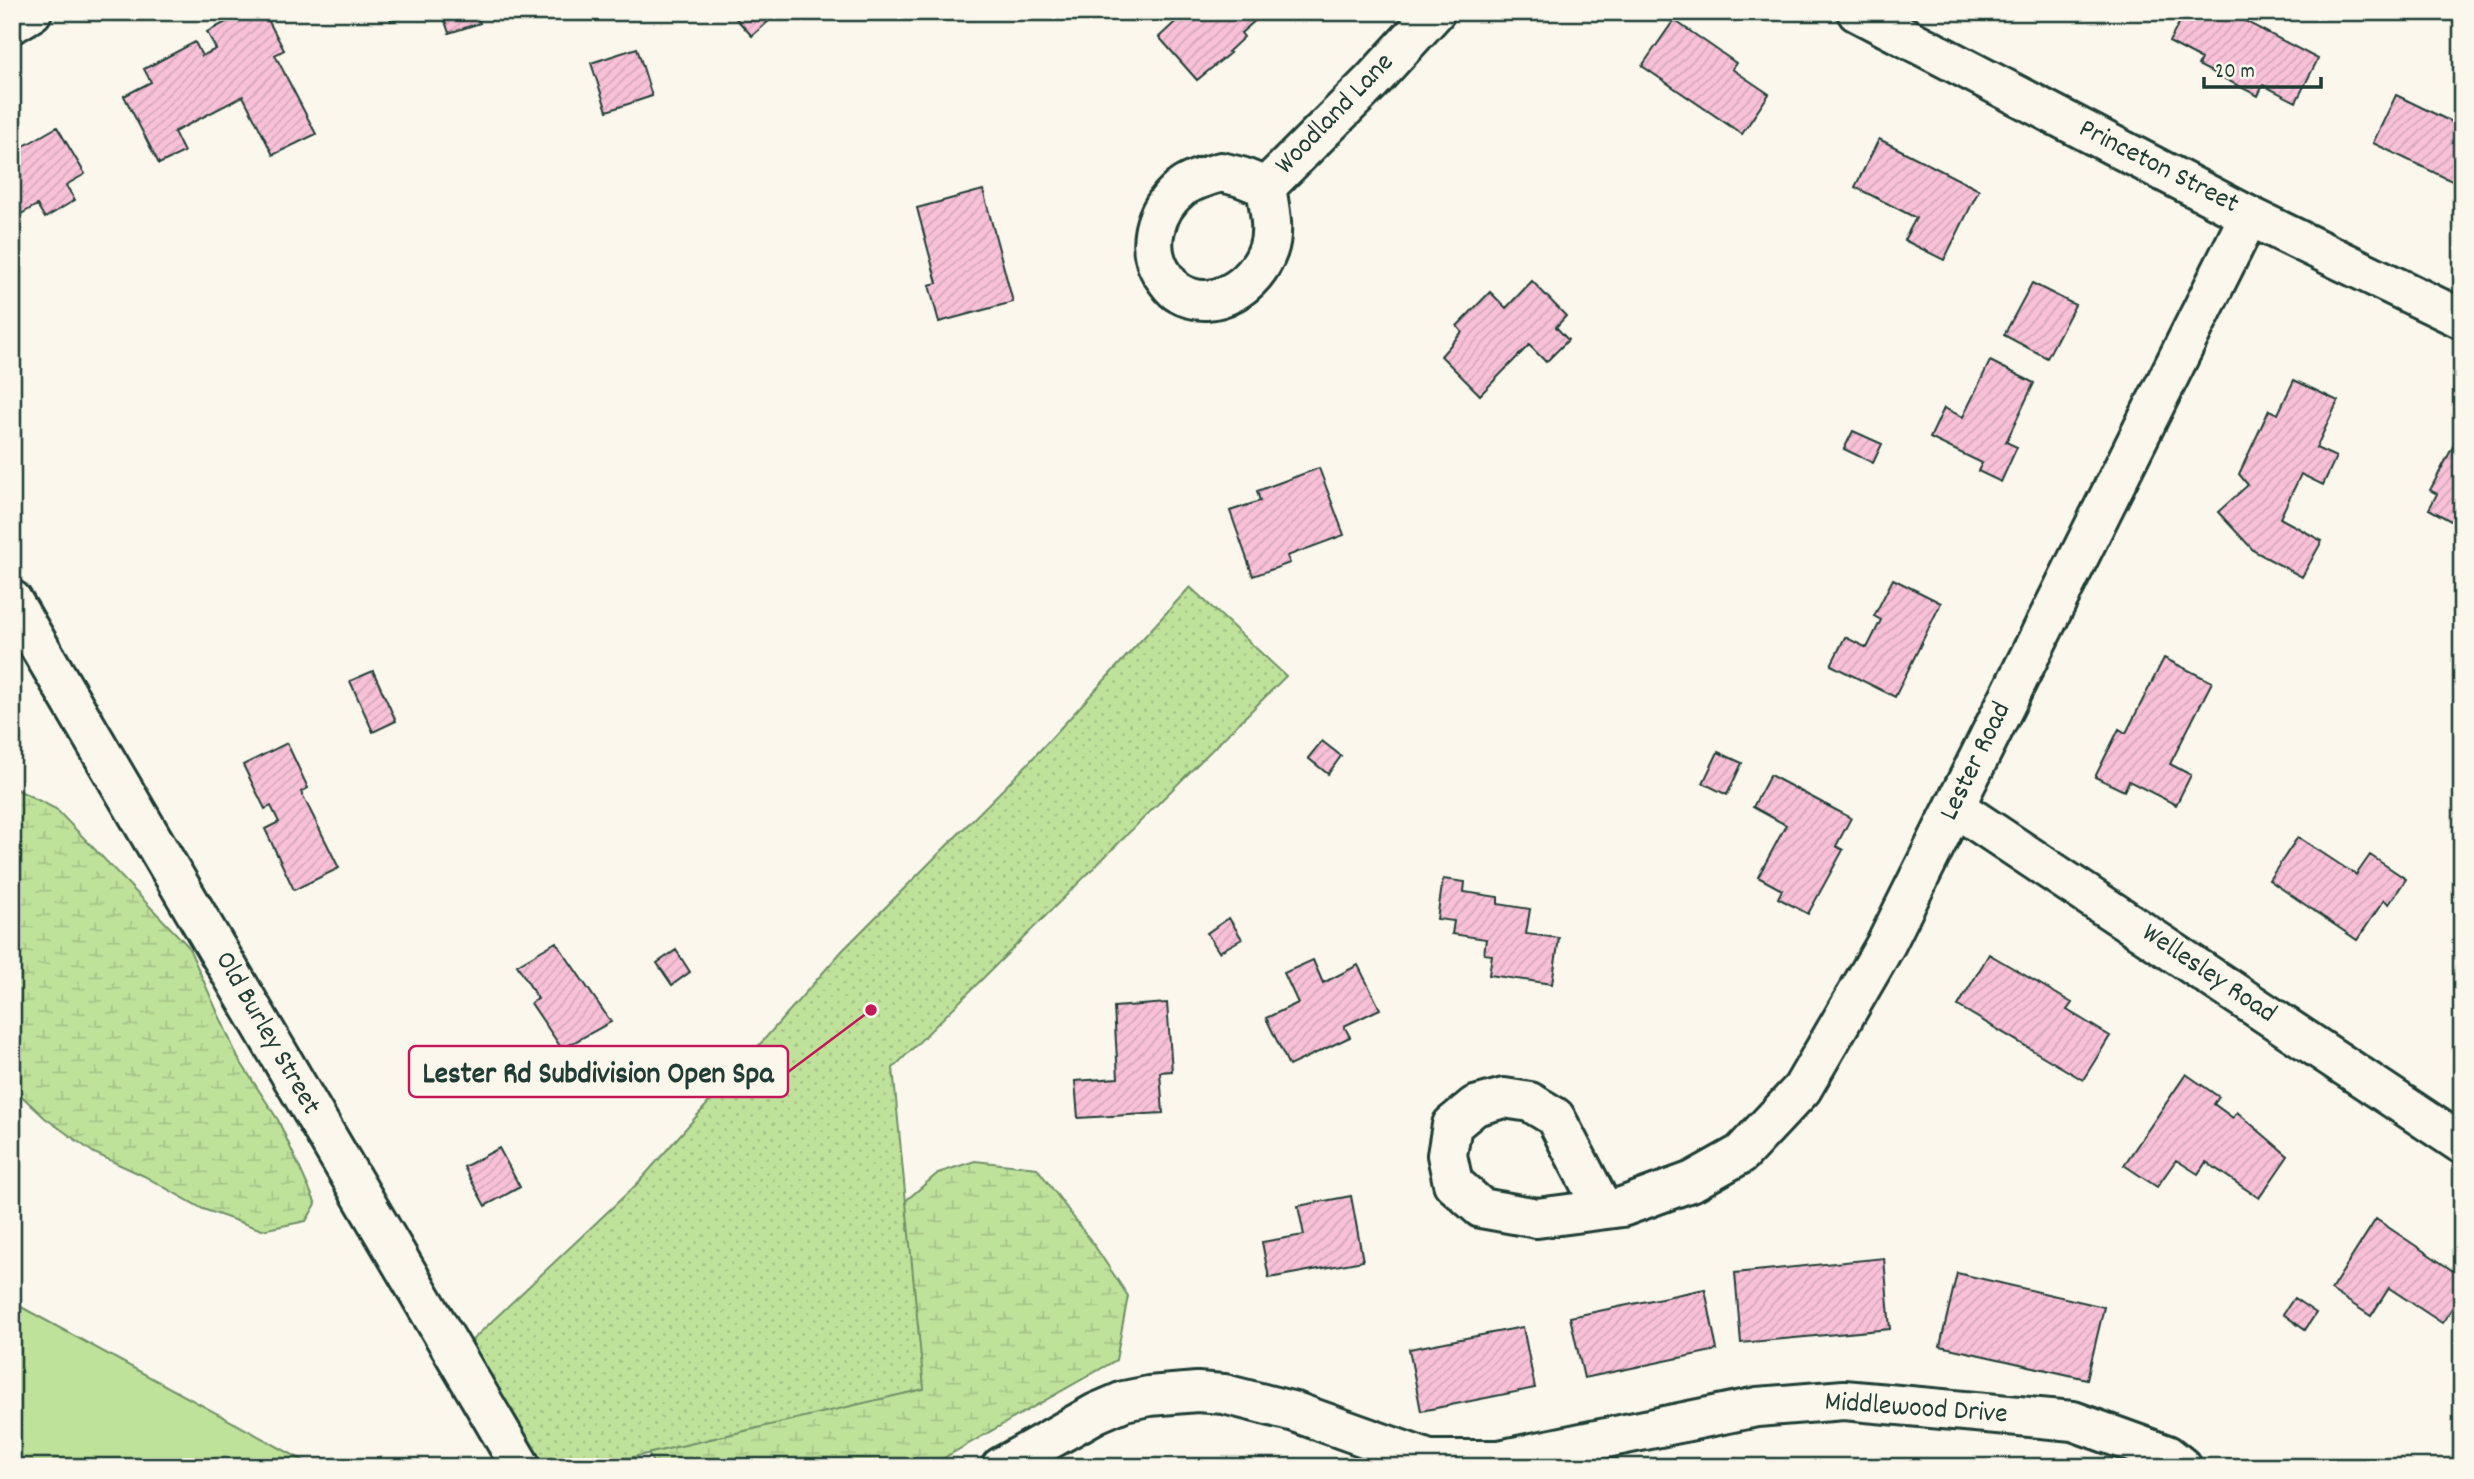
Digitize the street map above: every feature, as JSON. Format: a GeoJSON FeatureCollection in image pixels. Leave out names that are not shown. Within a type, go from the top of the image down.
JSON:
{"type":"FeatureCollection","features":[{"type":"Feature","properties":{"kind":"street"},"geometry":{"type":"LineString","coordinates":[[12,24],[32,12]]}},
{"type":"Feature","properties":{"kind":"street","name":"Woodland Lane"},"geometry":{"type":"LineString","coordinates":[[1266,187],[1372,81],[1435,12]]}},
{"type":"Feature","properties":{"kind":"street","name":"Princeton Street"},"geometry":{"type":"LineString","coordinates":[[1857,12],[2249,216],[2462,319]]}},
{"type":"Feature","properties":{"kind":"street","name":"Lester Road"},"geometry":{"type":"LineString","coordinates":[[1603,1209],[1622,1207],[1693,1181],[1741,1154],[1802,1089],[1886,944],[2249,216]]}},
{"type":"Feature","properties":{"kind":"street","name":"Old Burley Street"},"geometry":{"type":"LineString","coordinates":[[12,600],[522,1467]]}},
{"type":"Feature","properties":{"kind":"street","name":"Wellesley Road"},"geometry":{"type":"LineString","coordinates":[[1955,807],[2462,1144]]}},
{"type":"Feature","properties":{"kind":"street","name":"Middlewood Drive"},"geometry":{"type":"LineString","coordinates":[[1001,1467],[1086,1418],[1124,1401],[1197,1392],[1224,1394],[1295,1412],[1429,1460],[1499,1460],[1757,1407],[1844,1400],[2073,1421],[2167,1455],[2182,1467]]}},
{"type":"Feature","properties":{"kind":"green space"},"geometry":{"type":"Polygon","coordinates":[[[1190,587],[1286,676],[893,1068],[924,1389],[591,1467],[538,1467],[468,1344],[637,1184],[842,951],[1021,771],[1190,587]]]}},
{"type":"Feature","properties":{"kind":"green space"},"geometry":{"type":"Polygon","coordinates":[[[12,787],[56,809],[188,946],[238,1058],[278,1120],[316,1204],[306,1221],[262,1230],[203,1209],[144,1176],[94,1153],[45,1118],[12,1087],[12,787]]]}},
{"type":"Feature","properties":{"kind":"green space"},"geometry":{"type":"Polygon","coordinates":[[[975,1161],[1037,1168],[1094,1245],[1128,1296],[1116,1360],[928,1467],[655,1467],[638,1432],[938,1173],[975,1161]]]}},
{"type":"Feature","properties":{"kind":"green space"},"geometry":{"type":"Polygon","coordinates":[[[12,1302],[315,1467],[12,1467],[12,1302]]]}},
{"type":"Feature","properties":{"kind":"building"},"geometry":{"type":"Polygon","coordinates":[[[245,12],[264,12],[284,50],[275,55],[316,134],[273,155],[243,96],[174,132],[184,152],[159,164],[124,96],[151,82],[144,69],[195,42],[202,56],[216,49],[207,32],[245,12]]]}},
{"type":"Feature","properties":{"kind":"building"},"geometry":{"type":"Polygon","coordinates":[[[388,12],[416,12],[391,21],[388,12]]]}},
{"type":"Feature","properties":{"kind":"building"},"geometry":{"type":"Polygon","coordinates":[[[442,12],[476,12],[480,23],[449,33],[442,12]]]}},
{"type":"Feature","properties":{"kind":"building"},"geometry":{"type":"Polygon","coordinates":[[[730,12],[779,12],[752,36],[730,12]]]}},
{"type":"Feature","properties":{"kind":"building"},"geometry":{"type":"Polygon","coordinates":[[[1186,12],[1265,12],[1241,33],[1244,37],[1228,52],[1230,53],[1197,80],[1159,37],[1186,12]]]}},
{"type":"Feature","properties":{"kind":"building"},"geometry":{"type":"Polygon","coordinates":[[[2185,12],[2228,12],[2318,59],[2296,102],[2263,85],[2258,96],[2198,65],[2201,59],[2169,42],[2185,12]]]}},
{"type":"Feature","properties":{"kind":"building"},"geometry":{"type":"Polygon","coordinates":[[[1674,20],[1736,63],[1732,69],[1769,94],[1742,134],[1642,66],[1674,20]]]}},
{"type":"Feature","properties":{"kind":"building"},"geometry":{"type":"Polygon","coordinates":[[[637,48],[652,96],[607,111],[591,63],[637,48]]]}},
{"type":"Feature","properties":{"kind":"building"},"geometry":{"type":"Polygon","coordinates":[[[2396,95],[2462,127],[2462,186],[2373,143],[2396,95]]]}},
{"type":"Feature","properties":{"kind":"building"},"geometry":{"type":"Polygon","coordinates":[[[57,127],[85,174],[66,185],[75,200],[45,218],[37,205],[12,219],[12,153],[57,127]]]}},
{"type":"Feature","properties":{"kind":"building"},"geometry":{"type":"Polygon","coordinates":[[[1879,139],[1979,190],[1944,260],[1904,240],[1916,218],[1855,187],[1879,139]]]}},
{"type":"Feature","properties":{"kind":"building"},"geometry":{"type":"Polygon","coordinates":[[[983,190],[1013,302],[939,322],[929,285],[937,283],[917,208],[983,190]]]}},
{"type":"Feature","properties":{"kind":"building"},"geometry":{"type":"Polygon","coordinates":[[[1532,281],[1566,316],[1556,327],[1568,340],[1546,362],[1529,345],[1480,395],[1441,356],[1462,332],[1457,326],[1490,292],[1506,308],[1532,281]]]}},
{"type":"Feature","properties":{"kind":"building"},"geometry":{"type":"Polygon","coordinates":[[[2032,283],[2075,305],[2047,358],[2004,335],[2032,283]]]}},
{"type":"Feature","properties":{"kind":"building"},"geometry":{"type":"Polygon","coordinates":[[[1990,361],[2034,383],[2006,442],[2017,447],[2001,482],[1978,471],[1982,463],[1930,438],[1944,408],[1963,417],[1990,361]]]}},
{"type":"Feature","properties":{"kind":"building"},"geometry":{"type":"Polygon","coordinates":[[[2294,380],[2338,401],[2316,448],[2336,457],[2323,485],[2301,474],[2280,518],[2322,541],[2302,577],[2254,551],[2218,512],[2248,485],[2239,474],[2269,410],[2278,414],[2294,380]]]}},
{"type":"Feature","properties":{"kind":"building"},"geometry":{"type":"Polygon","coordinates":[[[1853,431],[1882,444],[1873,463],[1844,449],[1853,431]]]}},
{"type":"Feature","properties":{"kind":"building"},"geometry":{"type":"Polygon","coordinates":[[[2457,439],[2462,442],[2462,527],[2429,509],[2437,494],[2430,490],[2457,439]]]}},
{"type":"Feature","properties":{"kind":"building"},"geometry":{"type":"Polygon","coordinates":[[[1319,468],[1344,535],[1287,556],[1290,563],[1253,576],[1230,511],[1260,501],[1257,491],[1319,468]]]}},
{"type":"Feature","properties":{"kind":"building"},"geometry":{"type":"Polygon","coordinates":[[[1893,579],[1941,603],[1895,697],[1831,665],[1845,637],[1867,648],[1881,620],[1874,616],[1893,579]]]}},
{"type":"Feature","properties":{"kind":"building"},"geometry":{"type":"Polygon","coordinates":[[[2164,658],[2212,682],[2170,764],[2191,775],[2176,805],[2129,781],[2124,791],[2095,777],[2119,729],[2126,733],[2164,658]]]}},
{"type":"Feature","properties":{"kind":"building"},"geometry":{"type":"Polygon","coordinates":[[[373,671],[396,721],[373,732],[350,681],[373,671]]]}},
{"type":"Feature","properties":{"kind":"building"},"geometry":{"type":"Polygon","coordinates":[[[1322,741],[1341,756],[1328,774],[1308,758],[1322,741]]]}},
{"type":"Feature","properties":{"kind":"building"},"geometry":{"type":"Polygon","coordinates":[[[287,743],[308,788],[301,792],[339,868],[294,890],[265,829],[279,822],[271,806],[265,809],[243,765],[287,743]]]}},
{"type":"Feature","properties":{"kind":"building"},"geometry":{"type":"Polygon","coordinates":[[[1718,752],[1742,763],[1727,795],[1703,783],[1718,752]]]}},
{"type":"Feature","properties":{"kind":"building"},"geometry":{"type":"Polygon","coordinates":[[[1770,775],[1851,818],[1836,846],[1843,850],[1808,914],[1778,898],[1782,890],[1758,877],[1786,825],[1753,807],[1770,775]]]}},
{"type":"Feature","properties":{"kind":"building"},"geometry":{"type":"Polygon","coordinates":[[[2298,837],[2356,875],[2370,855],[2406,879],[2389,904],[2384,900],[2357,940],[2269,880],[2298,837]]]}},
{"type":"Feature","properties":{"kind":"building"},"geometry":{"type":"Polygon","coordinates":[[[1443,879],[1465,882],[1464,892],[1498,897],[1498,904],[1530,909],[1526,934],[1559,938],[1552,984],[1489,975],[1492,955],[1484,954],[1486,939],[1452,934],[1454,921],[1437,919],[1443,879]]]}},
{"type":"Feature","properties":{"kind":"building"},"geometry":{"type":"Polygon","coordinates":[[[1229,918],[1242,939],[1219,952],[1207,933],[1229,918]]]}},
{"type":"Feature","properties":{"kind":"building"},"geometry":{"type":"Polygon","coordinates":[[[556,942],[611,1022],[562,1049],[531,1003],[538,999],[517,965],[556,942]]]}},
{"type":"Feature","properties":{"kind":"building"},"geometry":{"type":"Polygon","coordinates":[[[676,950],[690,972],[672,985],[657,963],[676,950]]]}},
{"type":"Feature","properties":{"kind":"building"},"geometry":{"type":"Polygon","coordinates":[[[1989,954],[2072,1003],[2067,1010],[2110,1036],[2083,1080],[1958,1006],[1989,954]]]}},
{"type":"Feature","properties":{"kind":"building"},"geometry":{"type":"Polygon","coordinates":[[[1313,960],[1323,983],[1358,965],[1380,1009],[1344,1026],[1350,1037],[1289,1066],[1266,1018],[1298,1003],[1284,973],[1313,960]]]}},
{"type":"Feature","properties":{"kind":"building"},"geometry":{"type":"Polygon","coordinates":[[[1167,1003],[1172,1071],[1160,1072],[1163,1113],[1078,1118],[1075,1081],[1118,1078],[1114,1007],[1167,1003]]]}},
{"type":"Feature","properties":{"kind":"building"},"geometry":{"type":"Polygon","coordinates":[[[2186,1074],[2219,1097],[2214,1104],[2233,1118],[2237,1112],[2288,1156],[2259,1198],[2206,1162],[2198,1174],[2176,1160],[2157,1187],[2124,1165],[2186,1074]]]}},
{"type":"Feature","properties":{"kind":"building"},"geometry":{"type":"Polygon","coordinates":[[[499,1148],[520,1187],[485,1206],[464,1167],[499,1148]]]}},
{"type":"Feature","properties":{"kind":"building"},"geometry":{"type":"Polygon","coordinates":[[[1351,1196],[1363,1261],[1269,1278],[1262,1242],[1304,1235],[1298,1206],[1351,1196]]]}},
{"type":"Feature","properties":{"kind":"building"},"geometry":{"type":"Polygon","coordinates":[[[2376,1219],[2462,1277],[2462,1294],[2442,1323],[2389,1288],[2371,1316],[2331,1290],[2376,1219]]]}},
{"type":"Feature","properties":{"kind":"building"},"geometry":{"type":"Polygon","coordinates":[[[1884,1258],[1890,1329],[1741,1343],[1735,1273],[1884,1258]]]}},
{"type":"Feature","properties":{"kind":"building"},"geometry":{"type":"Polygon","coordinates":[[[1957,1273],[2104,1307],[2087,1379],[1940,1346],[1957,1273]]]}},
{"type":"Feature","properties":{"kind":"building"},"geometry":{"type":"Polygon","coordinates":[[[1705,1289],[1717,1350],[1584,1378],[1570,1317],[1705,1289]]]}},
{"type":"Feature","properties":{"kind":"building"},"geometry":{"type":"Polygon","coordinates":[[[2294,1298],[2316,1313],[2305,1330],[2283,1314],[2294,1298]]]}},
{"type":"Feature","properties":{"kind":"building"},"geometry":{"type":"Polygon","coordinates":[[[1523,1327],[1535,1388],[1421,1411],[1409,1349],[1523,1327]]]}},
{"type":"Feature","properties":{"kind":"place","name":"Lester Rd Subdivision Open Spa"},"geometry":{"type":"Point","coordinates":[871,1010]}}]}
